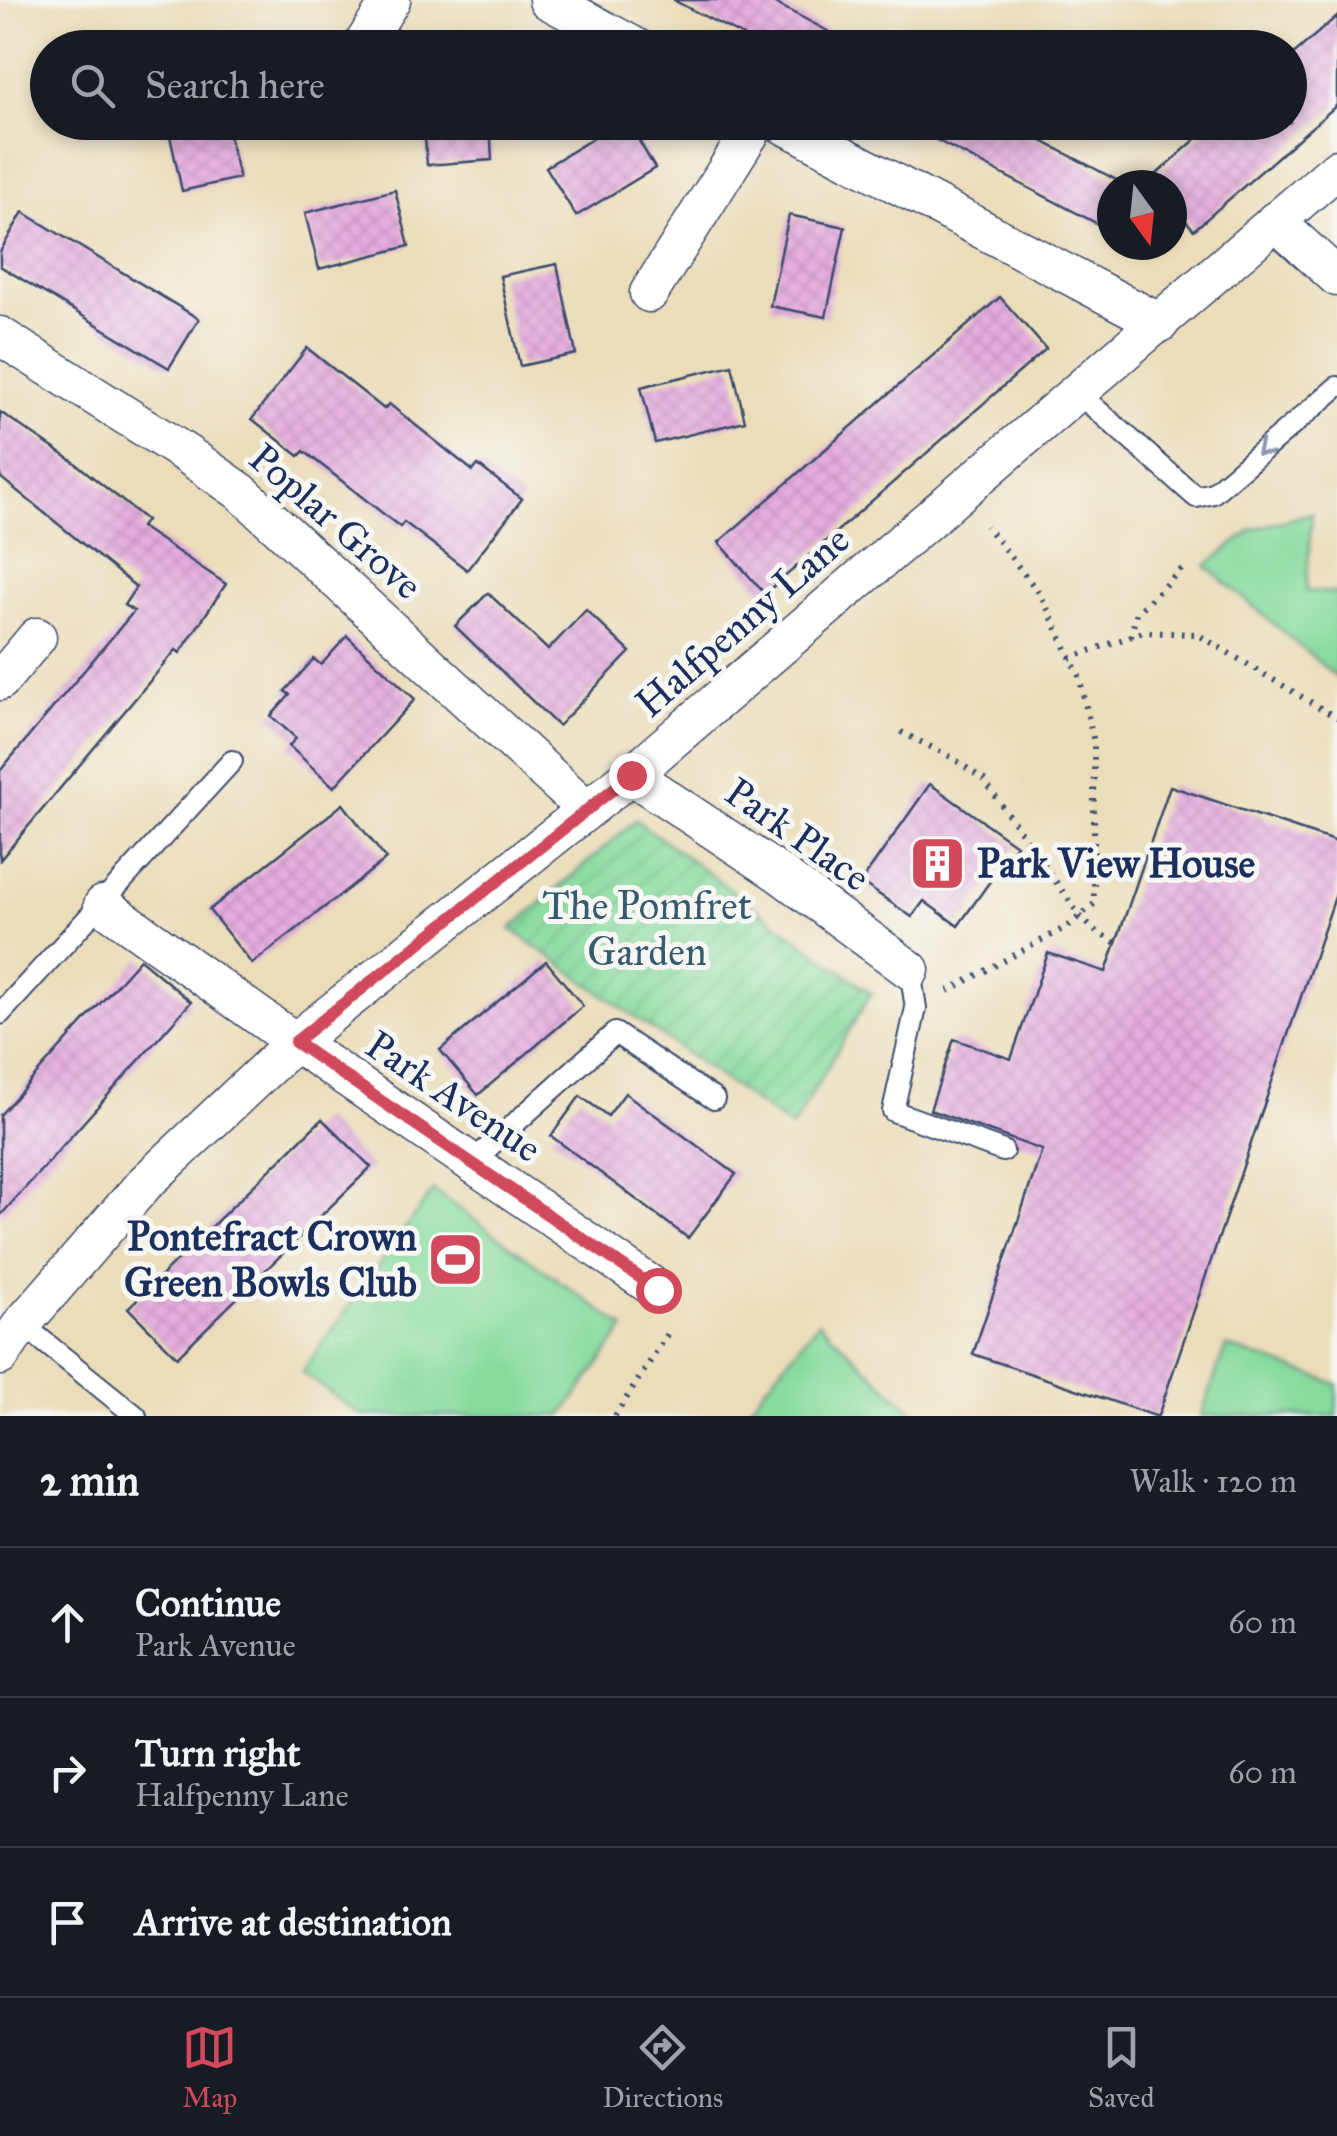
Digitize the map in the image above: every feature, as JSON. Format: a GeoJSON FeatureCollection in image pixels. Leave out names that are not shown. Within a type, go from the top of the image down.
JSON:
{"type":"FeatureCollection","features":[{"type":"Feature","properties":{"kind":"street"},"geometry":{"type":"LineString","coordinates":[[372,30],[391,0]]}},
{"type":"Feature","properties":{"kind":"street"},"geometry":{"type":"LineString","coordinates":[[548,0],[604,30]]}},
{"type":"Feature","properties":{"kind":"street"},"geometry":{"type":"LineString","coordinates":[[649,292],[745,140]]}},
{"type":"Feature","properties":{"kind":"street"},"geometry":{"type":"LineString","coordinates":[[813,140],[1160,323]]}},
{"type":"Feature","properties":{"kind":"street","name":"Halfpenny Lane"},"geometry":{"type":"LineString","coordinates":[[0,1356],[11,1315],[295,1042],[631,775],[1337,169]]}},
{"type":"Feature","properties":{"kind":"street"},"geometry":{"type":"LineString","coordinates":[[1275,221],[1337,277]]}},
{"type":"Feature","properties":{"kind":"street","name":"Poplar Grove"},"geometry":{"type":"LineString","coordinates":[[0,336],[241,492],[586,810]]}},
{"type":"Feature","properties":{"kind":"street"},"geometry":{"type":"LineString","coordinates":[[0,681],[37,637]]}},
{"type":"Feature","properties":{"kind":"street","name":"Park Place"},"geometry":{"type":"LineString","coordinates":[[631,775],[780,874],[910,970]]}},
{"type":"Feature","properties":{"kind":"street","name":"Park Avenue"},"geometry":{"type":"LineString","coordinates":[[103,905],[295,1042],[658,1290]]}},
{"type":"Feature","properties":{"kind":"lane"},"geometry":{"type":"LineString","coordinates":[[1078,393],[1196,498],[1213,493],[1337,387]]}},
{"type":"Feature","properties":{"kind":"lane"},"geometry":{"type":"LineString","coordinates":[[0,1014],[232,761]]}},
{"type":"Feature","properties":{"kind":"lane"},"geometry":{"type":"LineString","coordinates":[[910,970],[916,1008],[893,1112],[1003,1151]]}},
{"type":"Feature","properties":{"kind":"lane"},"geometry":{"type":"LineString","coordinates":[[471,1163],[615,1033],[714,1099]]}},
{"type":"Feature","properties":{"kind":"lane"},"geometry":{"type":"LineString","coordinates":[[11,1315],[136,1416]]}},
{"type":"Feature","properties":{"kind":"path"},"geometry":{"type":"LineString","coordinates":[[916,1008],[1068,926],[1094,904],[1094,743],[1079,676],[1041,595],[985,524]]}},
{"type":"Feature","properties":{"kind":"path"},"geometry":{"type":"LineString","coordinates":[[1131,636],[1136,613],[1187,564]]}},
{"type":"Feature","properties":{"kind":"path"},"geometry":{"type":"LineString","coordinates":[[1070,658],[1143,632],[1197,634],[1337,718]]}},
{"type":"Feature","properties":{"kind":"path"},"geometry":{"type":"LineString","coordinates":[[901,732],[953,758],[984,780],[1080,916],[1116,943]]}},
{"type":"Feature","properties":{"kind":"path"},"geometry":{"type":"LineString","coordinates":[[615,1416],[672,1332],[658,1290]]}},
{"type":"Feature","properties":{"kind":"green space"},"geometry":{"type":"Polygon","coordinates":[[[1312,513],[1306,591],[1337,593],[1337,678],[1206,566],[1253,529],[1312,513]]]}},
{"type":"Feature","properties":{"kind":"green space","name":"The Pomfret Garden"},"geometry":{"type":"Polygon","coordinates":[[[636,820],[871,993],[792,1128],[511,929],[636,820]]]}},
{"type":"Feature","properties":{"kind":"green space","name":"Pontefract Crown Green Bowls Club"},"geometry":{"type":"Polygon","coordinates":[[[433,1190],[625,1328],[562,1416],[362,1416],[302,1372],[433,1190]]]}},
{"type":"Feature","properties":{"kind":"green space"},"geometry":{"type":"Polygon","coordinates":[[[818,1322],[918,1416],[742,1416],[818,1322]]]}},
{"type":"Feature","properties":{"kind":"green space"},"geometry":{"type":"Polygon","coordinates":[[[1226,1346],[1337,1384],[1337,1416],[1201,1416],[1226,1346]]]}},
{"type":"Feature","properties":{"kind":"building"},"geometry":{"type":"Polygon","coordinates":[[[673,0],[769,0],[826,30],[731,30],[673,0]]]}},
{"type":"Feature","properties":{"kind":"building"},"geometry":{"type":"Polygon","coordinates":[[[1337,16],[1337,105],[1307,131],[1307,42],[1337,16]]]}},
{"type":"Feature","properties":{"kind":"building"},"geometry":{"type":"Polygon","coordinates":[[[171,140],[230,140],[239,178],[182,191],[171,140]]]}},
{"type":"Feature","properties":{"kind":"building"},"geometry":{"type":"Polygon","coordinates":[[[425,140],[491,140],[492,160],[427,165],[425,140]]]}},
{"type":"Feature","properties":{"kind":"building"},"geometry":{"type":"Polygon","coordinates":[[[590,140],[639,140],[655,168],[576,216],[546,167],[590,140]]]}},
{"type":"Feature","properties":{"kind":"building"},"geometry":{"type":"Polygon","coordinates":[[[937,140],[1040,140],[1097,170],[1097,223],[937,140]]]}},
{"type":"Feature","properties":{"kind":"building"},"geometry":{"type":"Polygon","coordinates":[[[1195,140],[1297,140],[1194,230],[1187,222],[1187,170],[1161,170],[1195,140]]]}},
{"type":"Feature","properties":{"kind":"building"},"geometry":{"type":"Polygon","coordinates":[[[395,190],[409,246],[319,269],[305,213],[395,190]]]}},
{"type":"Feature","properties":{"kind":"building"},"geometry":{"type":"Polygon","coordinates":[[[23,212],[199,319],[169,368],[0,266],[0,252],[23,212]]]}},
{"type":"Feature","properties":{"kind":"building"},"geometry":{"type":"Polygon","coordinates":[[[789,215],[845,227],[826,317],[770,306],[789,215]]]}},
{"type":"Feature","properties":{"kind":"building"},"geometry":{"type":"Polygon","coordinates":[[[557,264],[576,354],[520,366],[500,276],[557,264]]]}},
{"type":"Feature","properties":{"kind":"building"},"geometry":{"type":"Polygon","coordinates":[[[1000,297],[1046,349],[765,594],[719,542],[1000,297]]]}},
{"type":"Feature","properties":{"kind":"building"},"geometry":{"type":"Polygon","coordinates":[[[307,348],[384,409],[389,404],[473,471],[478,465],[522,499],[467,570],[404,522],[400,527],[304,451],[299,456],[252,419],[307,348]]]}},
{"type":"Feature","properties":{"kind":"building"},"geometry":{"type":"Polygon","coordinates":[[[732,365],[745,421],[655,443],[641,387],[732,365]]]}},
{"type":"Feature","properties":{"kind":"building"},"geometry":{"type":"Polygon","coordinates":[[[0,412],[74,462],[146,520],[141,527],[226,584],[180,653],[176,650],[0,860],[0,771],[134,611],[124,605],[136,587],[0,477],[0,412]]]}},
{"type":"Feature","properties":{"kind":"building"},"geometry":{"type":"Polygon","coordinates":[[[488,593],[548,650],[586,610],[630,652],[558,726],[455,626],[488,593]]]}},
{"type":"Feature","properties":{"kind":"building"},"geometry":{"type":"Polygon","coordinates":[[[347,636],[415,699],[334,787],[289,746],[296,738],[271,716],[290,695],[285,691],[314,659],[321,665],[347,636]]]}},
{"type":"Feature","properties":{"kind":"building","name":"Park View House"},"geometry":{"type":"Polygon","coordinates":[[[930,784],[1016,845],[958,926],[924,901],[912,917],[861,882],[930,784]]]}},
{"type":"Feature","properties":{"kind":"building"},"geometry":{"type":"Polygon","coordinates":[[[1170,786],[1337,842],[1337,891],[1155,1416],[973,1354],[1042,1150],[930,1110],[954,1039],[1011,1059],[1048,953],[1106,972],[1170,786]]]}},
{"type":"Feature","properties":{"kind":"building"},"geometry":{"type":"Polygon","coordinates":[[[343,804],[386,859],[252,964],[209,910],[343,804]]]}},
{"type":"Feature","properties":{"kind":"building"},"geometry":{"type":"Polygon","coordinates":[[[140,959],[191,1002],[0,1216],[0,1115],[140,959]]]}},
{"type":"Feature","properties":{"kind":"building"},"geometry":{"type":"Polygon","coordinates":[[[546,961],[583,1006],[478,1095],[440,1050],[546,961]]]}},
{"type":"Feature","properties":{"kind":"building"},"geometry":{"type":"Polygon","coordinates":[[[625,1093],[736,1174],[688,1238],[551,1136],[580,1096],[608,1116],[625,1093]]]}},
{"type":"Feature","properties":{"kind":"building"},"geometry":{"type":"Polygon","coordinates":[[[322,1119],[371,1167],[177,1357],[128,1308],[322,1119]]]}},
{"type":"Feature","properties":{"kind":"place","name":"Park View House"},"geometry":{"type":"Point","coordinates":[938,863]}},
{"type":"Feature","properties":{"kind":"place","name":"Pontefract Crown Green Bowls Club"},"geometry":{"type":"Point","coordinates":[456,1259]}},
{"type":"Feature","properties":{"kind":"route"},"geometry":{"type":"LineString","coordinates":[[631,775],[295,1042],[658,1290]]}}]}
